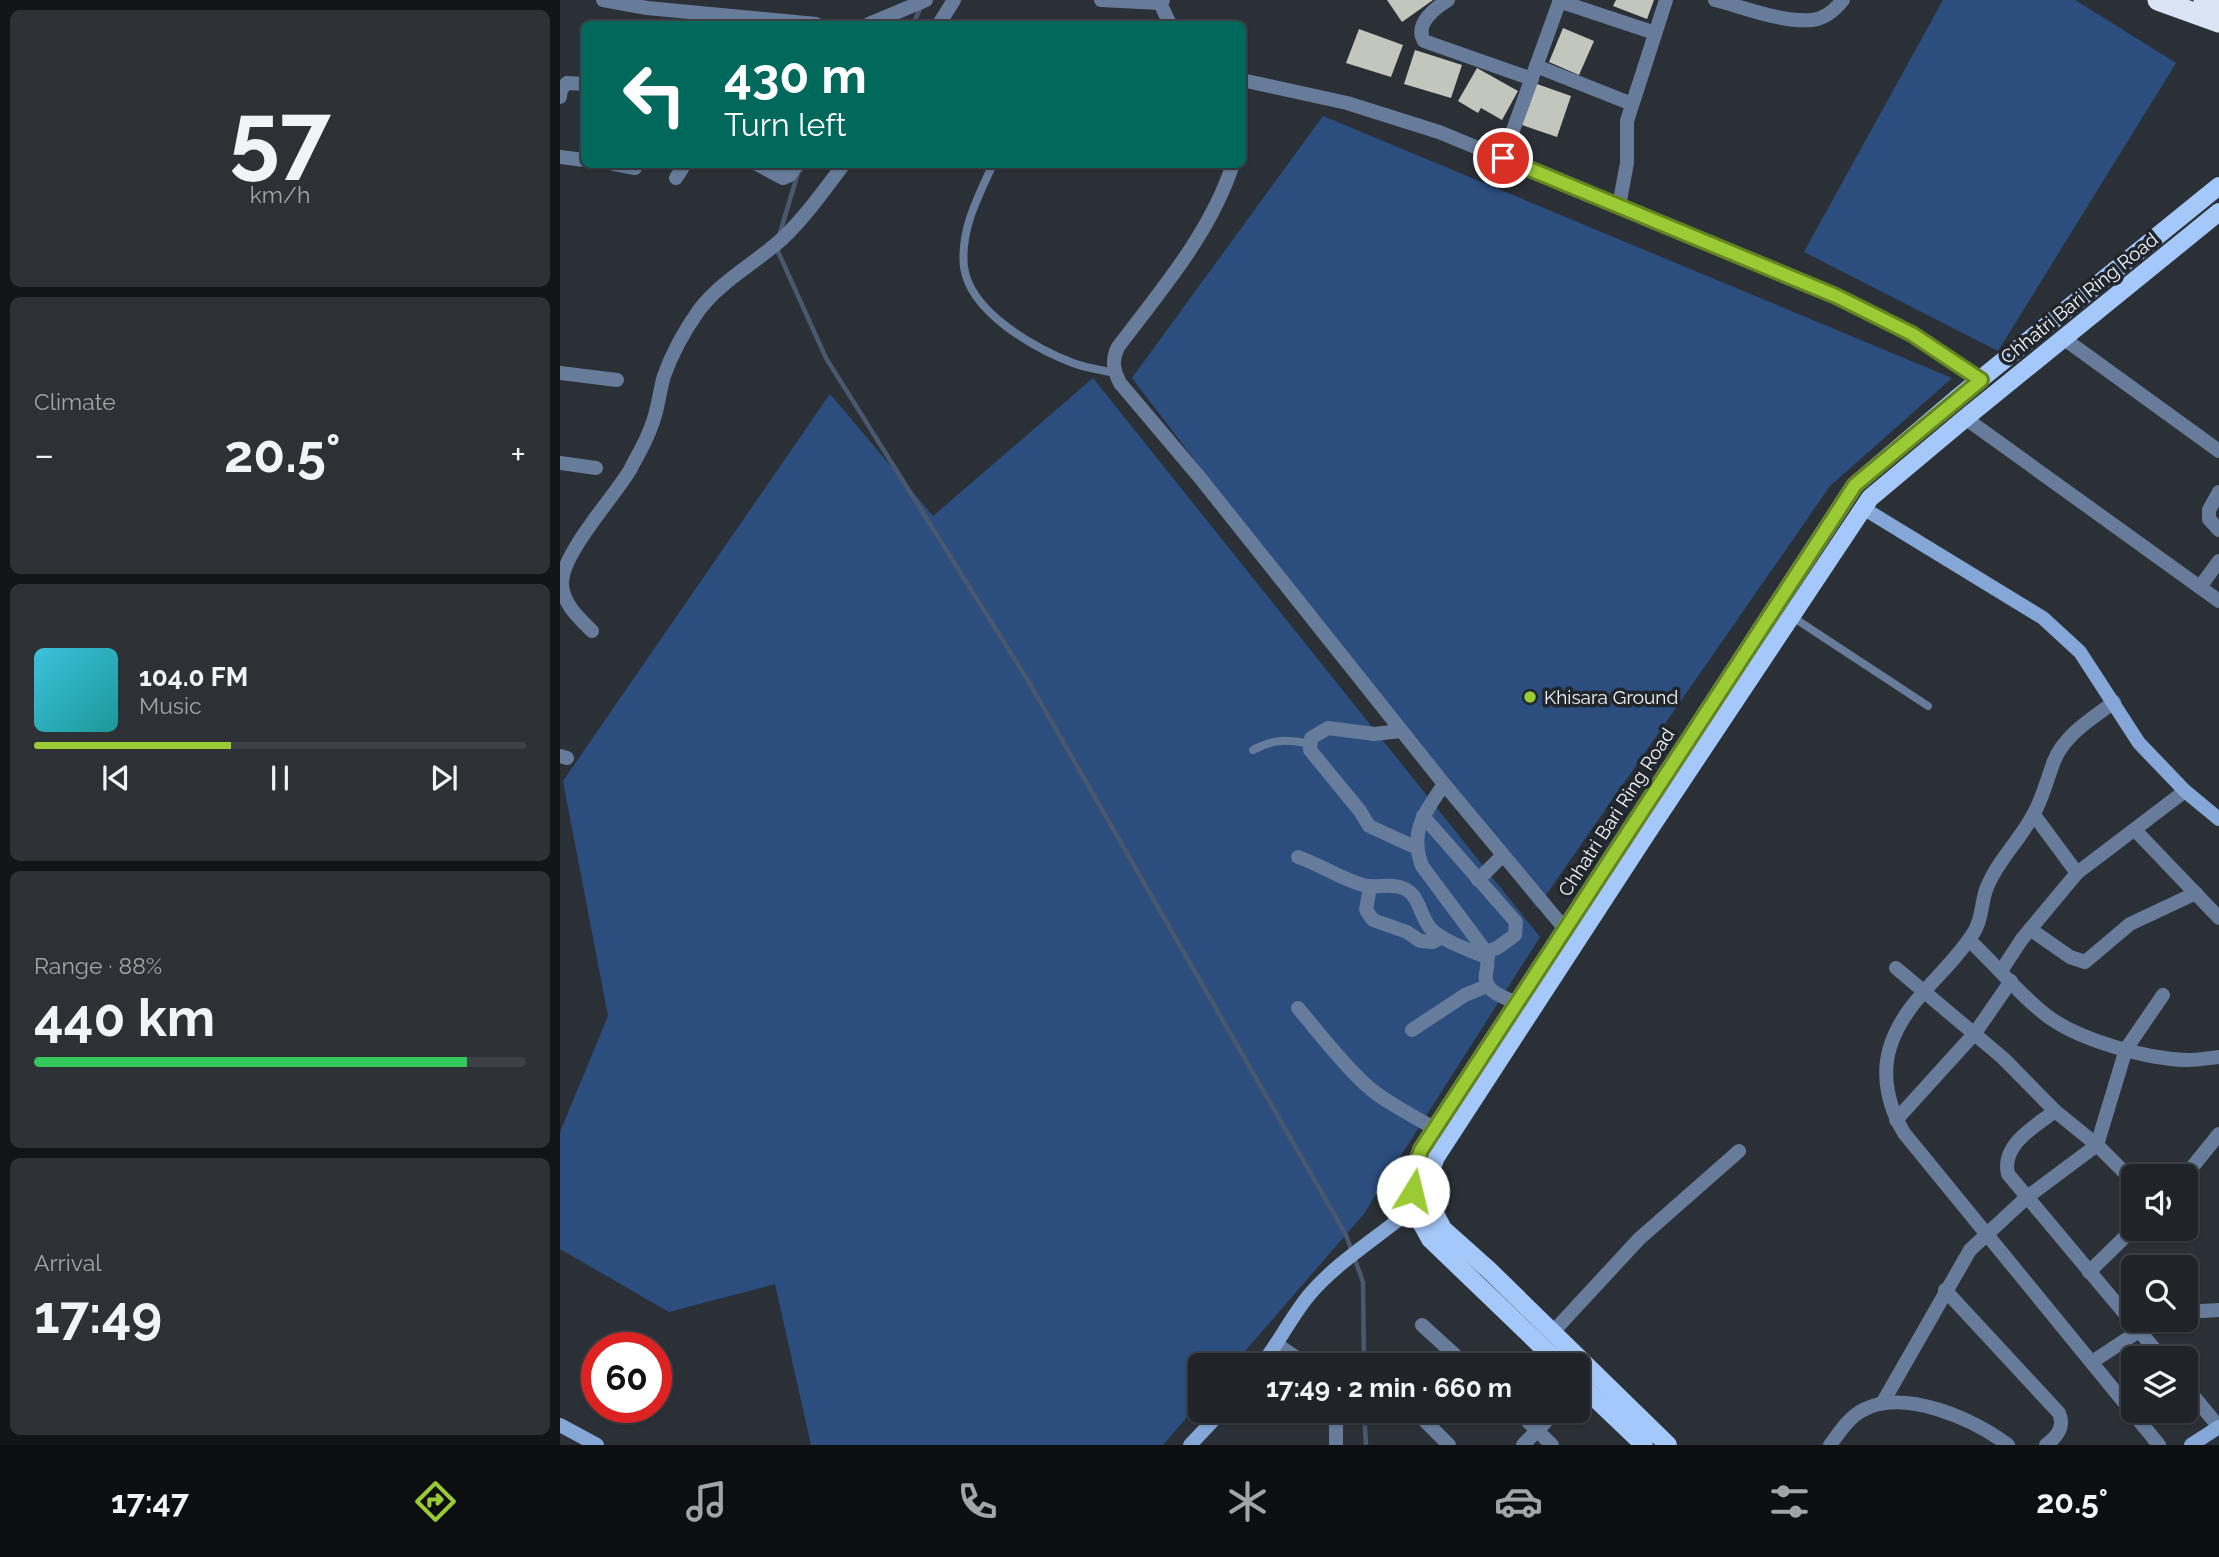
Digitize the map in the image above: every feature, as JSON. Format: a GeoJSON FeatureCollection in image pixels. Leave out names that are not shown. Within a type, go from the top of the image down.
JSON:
{"type":"FeatureCollection","features":[{"type":"Feature","properties":{"kind":"highway"},"geometry":{"type":"LineString","coordinates":[[2158,0],[2219,22]]}},
{"type":"Feature","properties":{"kind":"highway"},"geometry":{"type":"LineString","coordinates":[[2204,0],[2219,5]]}},
{"type":"Feature","properties":{"kind":"main road","name":"Chhatri Bari Ring Road"},"geometry":{"type":"LineString","coordinates":[[1549,1353],[1430,1239],[1413,1208],[1413,1174],[1421,1150],[1855,485],[2219,186]]}},
{"type":"Feature","properties":{"kind":"main road","name":"Chhatri Bari Ring Road"},"geometry":{"type":"LineString","coordinates":[[1668,1445],[1443,1229],[1430,1204],[1429,1176],[1436,1157],[1870,498],[2219,212]]}},
{"type":"Feature","properties":{"kind":"main road"},"geometry":{"type":"LineString","coordinates":[[1590,1394],[1644,1445]]}},
{"type":"Feature","properties":{"kind":"street"},"geometry":{"type":"LineString","coordinates":[[603,0],[687,18],[752,21]]}},
{"type":"Feature","properties":{"kind":"street"},"geometry":{"type":"LineString","coordinates":[[941,21],[954,0]]}},
{"type":"Feature","properties":{"kind":"street"},"geometry":{"type":"LineString","coordinates":[[1101,0],[1162,2],[1169,21]]}},
{"type":"Feature","properties":{"kind":"street"},"geometry":{"type":"LineString","coordinates":[[1448,0],[1432,12],[1422,26],[1420,33],[1424,41],[1534,72],[1632,104]]}},
{"type":"Feature","properties":{"kind":"street"},"geometry":{"type":"LineString","coordinates":[[1503,158],[1559,0],[1655,33]]}},
{"type":"Feature","properties":{"kind":"street"},"geometry":{"type":"LineString","coordinates":[[1619,206],[1627,163],[1627,121],[1666,0]]}},
{"type":"Feature","properties":{"kind":"street"},"geometry":{"type":"LineString","coordinates":[[1715,0],[1790,19],[1812,20],[1825,16],[1843,0]]}},
{"type":"Feature","properties":{"kind":"street"},"geometry":{"type":"LineString","coordinates":[[876,21],[921,2]]}},
{"type":"Feature","properties":{"kind":"street"},"geometry":{"type":"LineString","coordinates":[[1246,81],[1347,103],[1394,117],[1503,158],[1836,296],[1912,334],[1981,380]]}},
{"type":"Feature","properties":{"kind":"street"},"geometry":{"type":"LineString","coordinates":[[560,97],[561,89],[567,83],[581,83]]}},
{"type":"Feature","properties":{"kind":"street"},"geometry":{"type":"LineString","coordinates":[[560,157],[581,160]]}},
{"type":"Feature","properties":{"kind":"street"},"geometry":{"type":"LineString","coordinates":[[676,178],[682,168]]}},
{"type":"Feature","properties":{"kind":"street"},"geometry":{"type":"LineString","coordinates":[[764,168],[783,178],[790,175],[794,168]]}},
{"type":"Feature","properties":{"kind":"street"},"geometry":{"type":"LineString","coordinates":[[592,631],[573,612],[565,599],[562,583],[566,555],[629,471],[651,428],[664,377],[678,344],[700,310],[738,272],[762,257],[785,237],[841,168]]}},
{"type":"Feature","properties":{"kind":"street"},"geometry":{"type":"LineString","coordinates":[[1231,168],[1214,209],[1187,255],[1118,347],[1114,355],[1115,373],[1120,383],[1201,479],[1401,731],[1565,929]]}},
{"type":"Feature","properties":{"kind":"street"},"geometry":{"type":"LineString","coordinates":[[2063,338],[2219,452]]}},
{"type":"Feature","properties":{"kind":"street"},"geometry":{"type":"LineString","coordinates":[[560,373],[617,380]]}},
{"type":"Feature","properties":{"kind":"street"},"geometry":{"type":"LineString","coordinates":[[1965,418],[2219,601]]}},
{"type":"Feature","properties":{"kind":"street"},"geometry":{"type":"LineString","coordinates":[[560,463],[596,468]]}},
{"type":"Feature","properties":{"kind":"street"},"geometry":{"type":"LineString","coordinates":[[2219,492],[2212,503],[2209,519],[2219,530]]}},
{"type":"Feature","properties":{"kind":"street"},"geometry":{"type":"LineString","coordinates":[[1863,508],[2043,618],[2080,652],[2139,743],[2185,791],[2219,819]]}},
{"type":"Feature","properties":{"kind":"street"},"geometry":{"type":"LineString","coordinates":[[2200,587],[2219,561]]}},
{"type":"Feature","properties":{"kind":"street"},"geometry":{"type":"LineString","coordinates":[[2114,702],[2073,733],[2061,747],[2034,815],[1987,886],[1980,920],[1969,940],[1922,991],[1898,1028],[1889,1049],[1888,1098],[1904,1133],[2159,1445]]}},
{"type":"Feature","properties":{"kind":"street"},"geometry":{"type":"LineString","coordinates":[[1401,731],[1374,734],[1328,728],[1311,738],[1309,744],[1313,755],[1369,825],[1417,848]]}},
{"type":"Feature","properties":{"kind":"street"},"geometry":{"type":"LineString","coordinates":[[1444,784],[1418,828],[1417,848],[1422,866],[1487,955],[1485,976],[1488,986],[1495,993],[1517,1003]]}},
{"type":"Feature","properties":{"kind":"street"},"geometry":{"type":"LineString","coordinates":[[1896,1120],[1975,1034],[2030,929],[2077,873],[2185,791]]}},
{"type":"Feature","properties":{"kind":"street"},"geometry":{"type":"LineString","coordinates":[[2034,815],[2077,873]]}},
{"type":"Feature","properties":{"kind":"street"},"geometry":{"type":"LineString","coordinates":[[1423,816],[1513,916],[1517,927],[1515,935],[1487,955]]}},
{"type":"Feature","properties":{"kind":"street"},"geometry":{"type":"LineString","coordinates":[[2135,830],[2219,918]]}},
{"type":"Feature","properties":{"kind":"street"},"geometry":{"type":"LineString","coordinates":[[1478,880],[1503,855]]}},
{"type":"Feature","properties":{"kind":"street"},"geometry":{"type":"LineString","coordinates":[[1298,858],[1370,887],[1390,885],[1411,893],[1424,920],[1442,937],[1487,955]]}},
{"type":"Feature","properties":{"kind":"street"},"geometry":{"type":"LineString","coordinates":[[1370,887],[1366,910],[1373,920],[1407,932],[1420,940],[1433,942],[1442,937]]}},
{"type":"Feature","properties":{"kind":"street"},"geometry":{"type":"LineString","coordinates":[[2030,929],[2070,957],[2085,962],[2130,924],[2196,893]]}},
{"type":"Feature","properties":{"kind":"street"},"geometry":{"type":"LineString","coordinates":[[1969,940],[2049,1016],[2071,1030],[2126,1049],[2167,1058],[2189,1060],[2219,1057]]}},
{"type":"Feature","properties":{"kind":"street"},"geometry":{"type":"LineString","coordinates":[[1896,968],[2022,1076],[2055,1111],[2121,1169]]}},
{"type":"Feature","properties":{"kind":"street"},"geometry":{"type":"LineString","coordinates":[[1412,1030],[1465,995],[1488,986]]}},
{"type":"Feature","properties":{"kind":"street"},"geometry":{"type":"LineString","coordinates":[[1883,1402],[1970,1250],[2026,1198],[2097,1146],[2126,1049],[2163,995]]}},
{"type":"Feature","properties":{"kind":"street"},"geometry":{"type":"LineString","coordinates":[[1298,1008],[1341,1060],[1367,1086],[1434,1129]]}},
{"type":"Feature","properties":{"kind":"street"},"geometry":{"type":"LineString","coordinates":[[2055,1111],[2022,1138],[2008,1154],[2008,1174],[2121,1310]]}},
{"type":"Feature","properties":{"kind":"street"},"geometry":{"type":"LineString","coordinates":[[2194,1164],[2219,1133]]}},
{"type":"Feature","properties":{"kind":"street"},"geometry":{"type":"LineString","coordinates":[[1552,1333],[1639,1239],[1739,1151]]}},
{"type":"Feature","properties":{"kind":"street"},"geometry":{"type":"LineString","coordinates":[[1271,1353],[1309,1295],[1333,1272],[1413,1208]]}},
{"type":"Feature","properties":{"kind":"street"},"geometry":{"type":"LineString","coordinates":[[2089,1272],[2121,1241]]}},
{"type":"Feature","properties":{"kind":"street"},"geometry":{"type":"LineString","coordinates":[[1945,1290],[2059,1413],[2062,1419],[2060,1430],[2054,1440],[2046,1445]]}},
{"type":"Feature","properties":{"kind":"street"},"geometry":{"type":"LineString","coordinates":[[2198,1311],[2219,1310]]}},
{"type":"Feature","properties":{"kind":"street"},"geometry":{"type":"LineString","coordinates":[[1422,1325],[1453,1353]]}},
{"type":"Feature","properties":{"kind":"street"},"geometry":{"type":"LineString","coordinates":[[2092,1362],[2137,1332]]}},
{"type":"Feature","properties":{"kind":"street"},"geometry":{"type":"LineString","coordinates":[[2140,1332],[2152,1346]]}},
{"type":"Feature","properties":{"kind":"street"},"geometry":{"type":"LineString","coordinates":[[1278,1345],[1290,1353]]}},
{"type":"Feature","properties":{"kind":"street"},"geometry":{"type":"LineString","coordinates":[[1830,1445],[1861,1410],[1883,1402],[1951,1412],[1994,1434],[2008,1445]]}},
{"type":"Feature","properties":{"kind":"street"},"geometry":{"type":"LineString","coordinates":[[2192,1445],[2219,1427],[2198,1402]]}},
{"type":"Feature","properties":{"kind":"street"},"geometry":{"type":"LineString","coordinates":[[1190,1445],[1211,1423]]}},
{"type":"Feature","properties":{"kind":"street"},"geometry":{"type":"LineString","coordinates":[[1336,1423],[1336,1445]]}},
{"type":"Feature","properties":{"kind":"street"},"geometry":{"type":"LineString","coordinates":[[1426,1423],[1448,1445]]}},
{"type":"Feature","properties":{"kind":"street"},"geometry":{"type":"LineString","coordinates":[[1530,1423],[1552,1445]]}},
{"type":"Feature","properties":{"kind":"street"},"geometry":{"type":"LineString","coordinates":[[1523,1445],[1545,1423]]}},
{"type":"Feature","properties":{"kind":"street"},"geometry":{"type":"LineString","coordinates":[[560,1425],[597,1445]]}},
{"type":"Feature","properties":{"kind":"lane"},"geometry":{"type":"LineString","coordinates":[[991,168],[971,213],[965,240],[964,267],[972,294],[996,320],[1044,349],[1074,364],[1115,373]]}},
{"type":"Feature","properties":{"kind":"lane"},"geometry":{"type":"LineString","coordinates":[[1791,616],[1928,706]]}},
{"type":"Feature","properties":{"kind":"lane"},"geometry":{"type":"LineString","coordinates":[[1253,750],[1273,740],[1285,739],[1309,744]]}},
{"type":"Feature","properties":{"kind":"shaded area"},"geometry":{"type":"Polygon","coordinates":[[[1943,0],[2075,0],[2176,63],[1998,351],[1804,252],[1943,0]]]}},
{"type":"Feature","properties":{"kind":"shaded area","name":"Khisara Ground"},"geometry":{"type":"Polygon","coordinates":[[[1323,116],[1952,378],[1830,486],[1537,908],[1132,378],[1323,116]]]}},
{"type":"Feature","properties":{"kind":"shaded area"},"geometry":{"type":"Polygon","coordinates":[[[1093,378],[1540,937],[1363,1215],[1243,1353],[1188,1353],[1188,1416],[1163,1445],[811,1445],[775,1284],[669,1312],[560,1249],[560,1132],[608,1016],[563,781],[830,394],[933,516],[1093,378]]]}},
{"type":"Feature","properties":{"kind":"building"},"geometry":{"type":"Polygon","coordinates":[[[1387,0],[1433,0],[1402,22],[1387,0]]]}},
{"type":"Feature","properties":{"kind":"building"},"geometry":{"type":"Polygon","coordinates":[[[1616,0],[1654,0],[1647,19],[1613,6],[1616,0]]]}},
{"type":"Feature","properties":{"kind":"building"},"geometry":{"type":"Polygon","coordinates":[[[1563,28],[1594,41],[1579,75],[1549,62],[1563,28]]]}},
{"type":"Feature","properties":{"kind":"building"},"geometry":{"type":"Polygon","coordinates":[[[1359,29],[1403,45],[1391,77],[1346,63],[1359,29]]]}},
{"type":"Feature","properties":{"kind":"building"},"geometry":{"type":"Polygon","coordinates":[[[1415,50],[1462,65],[1451,98],[1404,84],[1415,50]]]}},
{"type":"Feature","properties":{"kind":"building"},"geometry":{"type":"Polygon","coordinates":[[[1477,68],[1518,91],[1502,120],[1481,108],[1478,113],[1458,101],[1477,68]]]}},
{"type":"Feature","properties":{"kind":"building"},"geometry":{"type":"Polygon","coordinates":[[[1537,84],[1571,96],[1557,137],[1522,125],[1537,84]]]}},
{"type":"Feature","properties":{"kind":"waterway"},"geometry":{"type":"LineString","coordinates":[[914,21],[921,7]]}},
{"type":"Feature","properties":{"kind":"waterway"},"geometry":{"type":"LineString","coordinates":[[779,236],[802,168]]}},
{"type":"Feature","properties":{"kind":"waterway"},"geometry":{"type":"LineString","coordinates":[[776,247],[826,358],[1027,679],[1346,1235],[1363,1282],[1364,1353]]}},
{"type":"Feature","properties":{"kind":"waterway"},"geometry":{"type":"LineString","coordinates":[[1365,1423],[1366,1445]]}},
{"type":"Feature","properties":{"kind":"place","name":"Khisara Ground"},"geometry":{"type":"Point","coordinates":[1530,697]}},
{"type":"Feature","properties":{"kind":"route"},"geometry":{"type":"LineString","coordinates":[[1413,1191],[1413,1174],[1421,1150],[1855,485],[1981,380],[1912,334],[1836,296],[1503,158]]}}]}
